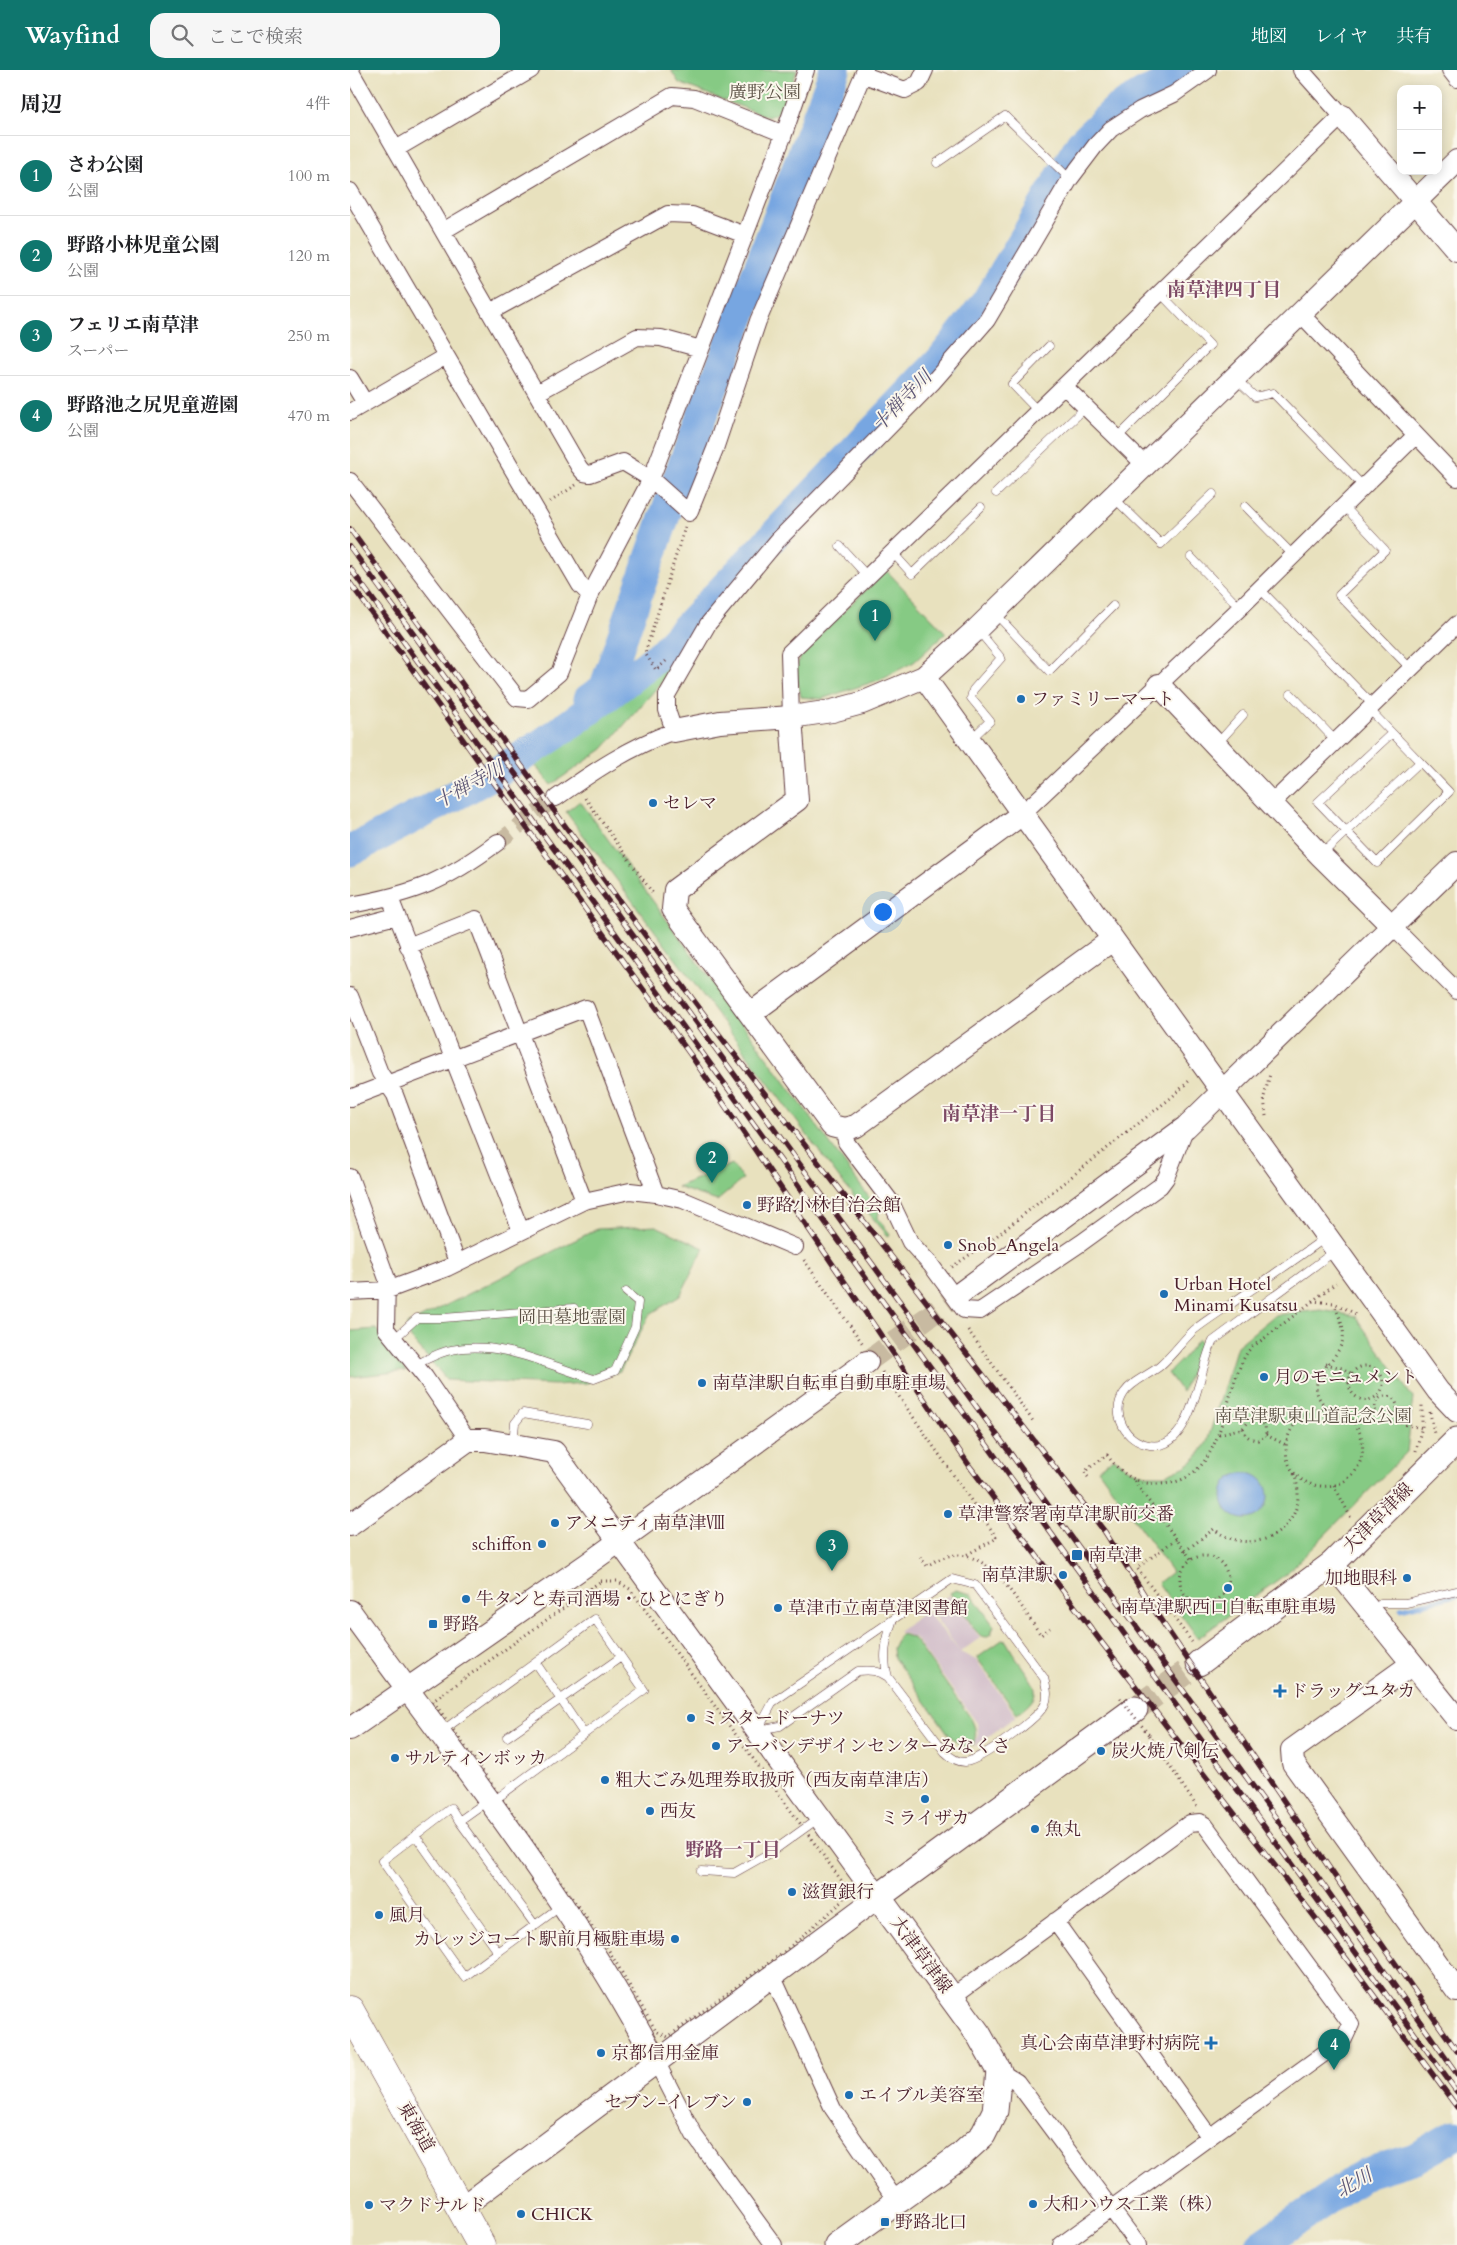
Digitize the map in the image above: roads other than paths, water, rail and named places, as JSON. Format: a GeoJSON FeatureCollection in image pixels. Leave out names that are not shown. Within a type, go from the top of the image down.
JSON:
{"type":"FeatureCollection","features":[{"type":"Feature","properties":{"kind":"highway","name":"東海道"},"geometry":{"type":"LineString","coordinates":[[350,2010],[482,2245]]}},
{"type":"Feature","properties":{"kind":"main road","name":"大津草津線"},"geometry":{"type":"LineString","coordinates":[[1197,1654],[1332,1564],[1457,1440]]}},
{"type":"Feature","properties":{"kind":"main road"},"geometry":{"type":"LineString","coordinates":[[878,1896],[1128,1704]]}},
{"type":"Feature","properties":{"kind":"main road","name":"大津草津線"},"geometry":{"type":"LineString","coordinates":[[878,1896],[979,2035],[999,2071]]}},
{"type":"Feature","properties":{"kind":"main road"},"geometry":{"type":"LineString","coordinates":[[837,2245],[960,2156],[983,2135],[995,2111],[999,2071]]}},
{"type":"Feature","properties":{"kind":"street"},"geometry":{"type":"LineString","coordinates":[[350,70],[584,473],[590,474],[623,462],[651,479],[689,513],[715,449],[758,321],[865,73],[905,90],[919,83],[925,70]]}},
{"type":"Feature","properties":{"kind":"street"},"geometry":{"type":"LineString","coordinates":[[396,149],[531,70]]}},
{"type":"Feature","properties":{"kind":"street"},"geometry":{"type":"LineString","coordinates":[[350,481],[517,698],[528,699],[559,672],[590,595],[651,479],[784,134],[806,70]]}},
{"type":"Feature","properties":{"kind":"street"},"geometry":{"type":"LineString","coordinates":[[674,731],[667,710],[667,695],[708,624],[778,540],[932,382],[987,320],[1065,175],[1111,129],[1140,110],[1174,94],[1208,70]]}},
{"type":"Feature","properties":{"kind":"street"},"geometry":{"type":"LineString","coordinates":[[1301,70],[1457,250]]}},
{"type":"Feature","properties":{"kind":"street"},"geometry":{"type":"LineString","coordinates":[[1450,70],[1457,79]]}},
{"type":"Feature","properties":{"kind":"street"},"geometry":{"type":"LineString","coordinates":[[443,230],[672,96],[694,98],[784,134]]}},
{"type":"Feature","properties":{"kind":"street"},"geometry":{"type":"LineString","coordinates":[[1112,940],[856,1126],[844,1129],[832,1126],[828,1122],[673,910],[675,890],[797,800],[789,654],[1040,412],[1342,116]]}},
{"type":"Feature","properties":{"kind":"street"},"geometry":{"type":"LineString","coordinates":[[556,798],[600,767],[643,742],[674,731],[720,722],[791,717],[832,711],[862,703],[924,677],[977,629],[1457,161]]}},
{"type":"Feature","properties":{"kind":"street"},"geometry":{"type":"LineString","coordinates":[[350,191],[536,511],[580,585],[590,595]]}},
{"type":"Feature","properties":{"kind":"street"},"geometry":{"type":"LineString","coordinates":[[490,312],[668,214],[692,215],[745,235]]}},
{"type":"Feature","properties":{"kind":"street"},"geometry":{"type":"LineString","coordinates":[[1300,313],[1457,478]]}},
{"type":"Feature","properties":{"kind":"street"},"geometry":{"type":"LineString","coordinates":[[536,393],[637,337],[661,338],[701,349]]}},
{"type":"Feature","properties":{"kind":"street"},"geometry":{"type":"LineString","coordinates":[[350,412],[446,356]]}},
{"type":"Feature","properties":{"kind":"street"},"geometry":{"type":"LineString","coordinates":[[350,378],[365,404]]}},
{"type":"Feature","properties":{"kind":"street"},"geometry":{"type":"LineString","coordinates":[[1065,387],[1116,439],[1145,465]]}},
{"type":"Feature","properties":{"kind":"street"},"geometry":{"type":"LineString","coordinates":[[750,1014],[1022,814],[1240,608],[1415,436]]}},
{"type":"Feature","properties":{"kind":"street"},"geometry":{"type":"LineString","coordinates":[[1271,804],[1457,624]]}},
{"type":"Feature","properties":{"kind":"street"},"geometry":{"type":"LineString","coordinates":[[924,677],[1438,1391],[1457,1411]]}},
{"type":"Feature","properties":{"kind":"street"},"geometry":{"type":"LineString","coordinates":[[1159,684],[1321,856],[1457,991]]}},
{"type":"Feature","properties":{"kind":"street"},"geometry":{"type":"LineString","coordinates":[[350,905],[390,898],[436,882],[468,864],[498,842]]}},
{"type":"Feature","properties":{"kind":"street"},"geometry":{"type":"LineString","coordinates":[[962,1292],[1186,1127],[1223,1093],[1457,862]]}},
{"type":"Feature","properties":{"kind":"street"},"geometry":{"type":"LineString","coordinates":[[390,898],[521,1231]]}},
{"type":"Feature","properties":{"kind":"street"},"geometry":{"type":"LineString","coordinates":[[350,928],[396,916]]}},
{"type":"Feature","properties":{"kind":"street"},"geometry":{"type":"LineString","coordinates":[[408,946],[476,919],[584,1202]]}},
{"type":"Feature","properties":{"kind":"street"},"geometry":{"type":"LineString","coordinates":[[350,996],[380,1073],[394,1095],[457,1262]]}},
{"type":"Feature","properties":{"kind":"street"},"geometry":{"type":"LineString","coordinates":[[350,1098],[586,1008],[656,1194]]}},
{"type":"Feature","properties":{"kind":"street"},"geometry":{"type":"LineString","coordinates":[[844,1129],[846,1142],[891,1202],[910,1242],[939,1276],[964,1310],[980,1311],[1089,1238],[1160,1186],[1166,1178],[1186,1127]]}},
{"type":"Feature","properties":{"kind":"street"},"geometry":{"type":"LineString","coordinates":[[350,1177],[387,1279],[386,1329],[415,1365],[468,1440]]}},
{"type":"Feature","properties":{"kind":"street"},"geometry":{"type":"LineString","coordinates":[[350,1292],[388,1290],[447,1268],[584,1202],[630,1192],[656,1194],[683,1200],[795,1247]]}},
{"type":"Feature","properties":{"kind":"street"},"geometry":{"type":"LineString","coordinates":[[350,1729],[871,1361]]}},
{"type":"Feature","properties":{"kind":"street"},"geometry":{"type":"LineString","coordinates":[[350,1525],[468,1440],[554,1452],[758,1730],[812,1823],[878,1896],[462,2207]]}},
{"type":"Feature","properties":{"kind":"street"},"geometry":{"type":"LineString","coordinates":[[1332,1564],[1457,1719]]}},
{"type":"Feature","properties":{"kind":"street"},"geometry":{"type":"LineString","coordinates":[[350,1611],[407,1688],[444,1729],[563,1904],[622,1997],[694,2135],[774,2245]]}},
{"type":"Feature","properties":{"kind":"street"},"geometry":{"type":"LineString","coordinates":[[1412,1664],[1292,1750],[1293,1763],[1449,1962],[1457,1990]]}},
{"type":"Feature","properties":{"kind":"street"},"geometry":{"type":"LineString","coordinates":[[952,1997],[1190,1823],[1200,1822],[1211,1833],[1351,2024],[1344,2039],[1061,2245]]}},
{"type":"Feature","properties":{"kind":"street"},"geometry":{"type":"LineString","coordinates":[[1054,1921],[1209,2136]]}},
{"type":"Feature","properties":{"kind":"street"},"geometry":{"type":"LineString","coordinates":[[772,1975],[833,2109],[897,2202]]}},
{"type":"Feature","properties":{"kind":"street"},"geometry":{"type":"LineString","coordinates":[[999,2071],[1017,2082],[1138,2245]]}},
{"type":"Feature","properties":{"kind":"lane"},"geometry":{"type":"LineString","coordinates":[[937,164],[1005,116],[1065,175]]}},
{"type":"Feature","properties":{"kind":"lane"},"geometry":{"type":"LineString","coordinates":[[1116,439],[1210,345],[1161,294]]}},
{"type":"Feature","properties":{"kind":"lane"},"geometry":{"type":"LineString","coordinates":[[1040,412],[1012,384],[1049,346]]}},
{"type":"Feature","properties":{"kind":"lane"},"geometry":{"type":"LineString","coordinates":[[1235,378],[1255,397],[1273,393],[1364,486]]}},
{"type":"Feature","properties":{"kind":"lane"},"geometry":{"type":"LineString","coordinates":[[996,493],[1085,408]]}},
{"type":"Feature","properties":{"kind":"lane"},"geometry":{"type":"LineString","coordinates":[[1112,496],[1161,544],[1213,494]]}},
{"type":"Feature","properties":{"kind":"lane"},"geometry":{"type":"LineString","coordinates":[[1245,506],[1293,555]]}},
{"type":"Feature","properties":{"kind":"lane"},"geometry":{"type":"LineString","coordinates":[[1344,506],[1385,550],[1339,595],[1411,669]]}},
{"type":"Feature","properties":{"kind":"lane"},"geometry":{"type":"LineString","coordinates":[[893,553],[912,574],[981,507]]}},
{"type":"Feature","properties":{"kind":"lane"},"geometry":{"type":"LineString","coordinates":[[840,546],[868,577]]}},
{"type":"Feature","properties":{"kind":"lane"},"geometry":{"type":"LineString","coordinates":[[1191,557],[1240,608]]}},
{"type":"Feature","properties":{"kind":"lane"},"geometry":{"type":"LineString","coordinates":[[1260,588],[1371,707],[1392,733],[1449,792],[1378,863],[1318,802],[1392,733]]}},
{"type":"Feature","properties":{"kind":"lane"},"geometry":{"type":"LineString","coordinates":[[994,612],[1049,671],[1114,606]]}},
{"type":"Feature","properties":{"kind":"lane"},"geometry":{"type":"LineString","coordinates":[[969,740],[990,721],[971,698],[973,690],[1001,658],[977,629]]}},
{"type":"Feature","properties":{"kind":"lane"},"geometry":{"type":"LineString","coordinates":[[1291,694],[1336,741]]}},
{"type":"Feature","properties":{"kind":"lane"},"geometry":{"type":"LineString","coordinates":[[1216,745],[1243,715]]}},
{"type":"Feature","properties":{"kind":"lane"},"geometry":{"type":"LineString","coordinates":[[1321,856],[1420,762]]}},
{"type":"Feature","properties":{"kind":"lane"},"geometry":{"type":"LineString","coordinates":[[1332,1243],[1213,1341],[1205,1359],[1186,1422],[1176,1436],[1167,1444],[1152,1446],[1137,1441],[1129,1435],[1123,1426],[1119,1411],[1120,1399],[1127,1389],[1166,1362],[1193,1331],[1332,1243]]}},
{"type":"Feature","properties":{"kind":"lane"},"geometry":{"type":"LineString","coordinates":[[415,1365],[450,1350],[481,1348],[534,1357],[594,1379],[615,1371],[636,1327],[638,1302],[626,1292]]}},
{"type":"Feature","properties":{"kind":"lane"},"geometry":{"type":"LineString","coordinates":[[394,1339],[417,1318],[443,1318],[574,1308]]}},
{"type":"Feature","properties":{"kind":"lane"},"geometry":{"type":"LineString","coordinates":[[512,1445],[514,1423],[523,1413],[588,1424]]}},
{"type":"Feature","properties":{"kind":"lane"},"geometry":{"type":"LineString","coordinates":[[952,1579],[976,1585],[1044,1678],[1047,1695],[1045,1706],[1033,1718],[983,1755],[963,1762],[953,1759],[945,1752],[888,1677],[881,1672],[858,1671],[780,1726],[758,1730],[773,1702],[952,1579]]}},
{"type":"Feature","properties":{"kind":"lane"},"geometry":{"type":"LineString","coordinates":[[1381,1604],[1406,1603],[1457,1591]]}},
{"type":"Feature","properties":{"kind":"lane"},"geometry":{"type":"LineString","coordinates":[[444,1729],[595,1620],[644,1690],[493,1800],[459,1821]]}},
{"type":"Feature","properties":{"kind":"lane"},"geometry":{"type":"LineString","coordinates":[[888,1677],[884,1661],[887,1636],[892,1622]]}},
{"type":"Feature","properties":{"kind":"lane"},"geometry":{"type":"LineString","coordinates":[[507,1737],[621,1657]]}},
{"type":"Feature","properties":{"kind":"lane"},"geometry":{"type":"LineString","coordinates":[[536,1663],[584,1734]]}},
{"type":"Feature","properties":{"kind":"lane"},"geometry":{"type":"LineString","coordinates":[[535,1925],[451,1808],[382,1861],[464,1977],[535,1925],[563,1904]]}},
{"type":"Feature","properties":{"kind":"lane"},"geometry":{"type":"LineString","coordinates":[[701,1871],[734,1872],[773,1852],[812,1823]]}},
{"type":"Feature","properties":{"kind":"lane"},"geometry":{"type":"LineString","coordinates":[[415,1835],[498,1952]]}},
{"type":"Feature","properties":{"kind":"water"},"geometry":{"type":"Polygon","coordinates":[[[1245,1473],[1258,1477],[1264,1483],[1268,1496],[1264,1509],[1258,1515],[1245,1519],[1232,1515],[1226,1509],[1222,1496],[1226,1483],[1232,1477],[1245,1473]]]}},
{"type":"Feature","properties":{"kind":"waterway","name":"十禅寺川"},"geometry":{"type":"LineString","coordinates":[[589,699],[604,689],[678,478],[835,70]]}},
{"type":"Feature","properties":{"kind":"waterway","name":"十禅寺川"},"geometry":{"type":"LineString","coordinates":[[350,851],[507,766],[581,716],[663,652],[941,360],[987,301],[1081,143],[1116,110],[1146,92],[1173,81],[1189,70]]}},
{"type":"Feature","properties":{"kind":"waterway"},"geometry":{"type":"LineString","coordinates":[[1401,1609],[1457,1595]]}},
{"type":"Feature","properties":{"kind":"waterway","name":"北川"},"geometry":{"type":"LineString","coordinates":[[1261,2245],[1366,2173],[1415,2158],[1455,2135]]}},
{"type":"Feature","properties":{"kind":"tunnel"},"geometry":{"type":"LineString","coordinates":[[498,842],[556,798]]}},
{"type":"Feature","properties":{"kind":"tunnel"},"geometry":{"type":"LineString","coordinates":[[867,1362],[962,1292]]}},
{"type":"Feature","properties":{"kind":"tunnel"},"geometry":{"type":"LineString","coordinates":[[1135,1709],[1199,1663]]}},
{"type":"Feature","properties":{"kind":"railway"},"geometry":{"type":"LineString","coordinates":[[350,529],[621,903],[721,1037],[1105,1532],[1152,1607],[1362,1916],[1457,2051]]}},
{"type":"Feature","properties":{"kind":"railway"},"geometry":{"type":"LineString","coordinates":[[350,547],[1271,1811],[1457,2074]]}},
{"type":"Feature","properties":{"kind":"railway"},"geometry":{"type":"LineString","coordinates":[[350,568],[1457,2092]]}},
{"type":"Feature","properties":{"kind":"railway"},"geometry":{"type":"LineString","coordinates":[[350,583],[692,1057],[971,1468],[1102,1643],[1331,1938],[1457,2107]]}},
{"type":"Feature","properties":{"kind":"place","name":"さわ公園"},"geometry":{"type":"Point","coordinates":[875,641]}},
{"type":"Feature","properties":{"kind":"place","name":"ファミリーマート"},"geometry":{"type":"Point","coordinates":[1021,699]}},
{"type":"Feature","properties":{"kind":"place","name":"セレマ"},"geometry":{"type":"Point","coordinates":[653,803]}},
{"type":"Feature","properties":{"kind":"place","name":"野路小林児童公園"},"geometry":{"type":"Point","coordinates":[712,1183]}},
{"type":"Feature","properties":{"kind":"place","name":"野路小林自治会館"},"geometry":{"type":"Point","coordinates":[747,1205]}},
{"type":"Feature","properties":{"kind":"place","name":"Snob_Angela"},"geometry":{"type":"Point","coordinates":[948,1245]}},
{"type":"Feature","properties":{"kind":"place","name":"Urban Hotel Minami Kusatsu"},"geometry":{"type":"Point","coordinates":[1164,1294]}},
{"type":"Feature","properties":{"kind":"place","name":"月のモニュメント"},"geometry":{"type":"Point","coordinates":[1264,1377]}},
{"type":"Feature","properties":{"kind":"place","name":"南草津駅自転車自動車駐車場"},"geometry":{"type":"Point","coordinates":[702,1383]}},
{"type":"Feature","properties":{"kind":"place","name":"草津警察署南草津駅前交番"},"geometry":{"type":"Point","coordinates":[948,1514]}},
{"type":"Feature","properties":{"kind":"place","name":"アメニティ南草津Ⅷ"},"geometry":{"type":"Point","coordinates":[555,1523]}},
{"type":"Feature","properties":{"kind":"place","name":"schiffon"},"geometry":{"type":"Point","coordinates":[542,1544]}},
{"type":"Feature","properties":{"kind":"place","name":"南草津"},"geometry":{"type":"Point","coordinates":[1077,1555]}},
{"type":"Feature","properties":{"kind":"place","name":"フェリエ南草津"},"geometry":{"type":"Point","coordinates":[832,1571]}},
{"type":"Feature","properties":{"kind":"place","name":"南草津駅"},"geometry":{"type":"Point","coordinates":[1063,1575]}},
{"type":"Feature","properties":{"kind":"place","name":"加地眼科"},"geometry":{"type":"Point","coordinates":[1407,1578]}},
{"type":"Feature","properties":{"kind":"place","name":"南草津駅西口自転車駐車場"},"geometry":{"type":"Point","coordinates":[1228,1588]}},
{"type":"Feature","properties":{"kind":"place","name":"牛タンと寿司酒場・ひとにぎり"},"geometry":{"type":"Point","coordinates":[466,1599]}},
{"type":"Feature","properties":{"kind":"place","name":"草津市立南草津図書館"},"geometry":{"type":"Point","coordinates":[778,1608]}},
{"type":"Feature","properties":{"kind":"place","name":"野路"},"geometry":{"type":"Point","coordinates":[433,1624]}},
{"type":"Feature","properties":{"kind":"place","name":"ドラッグユタカ"},"geometry":{"type":"Point","coordinates":[1280,1691]}},
{"type":"Feature","properties":{"kind":"place","name":"ミスタードーナツ"},"geometry":{"type":"Point","coordinates":[691,1718]}},
{"type":"Feature","properties":{"kind":"place","name":"アーバンデザインセンターみなくさ"},"geometry":{"type":"Point","coordinates":[716,1746]}},
{"type":"Feature","properties":{"kind":"place","name":"炭火焼八剣伝"},"geometry":{"type":"Point","coordinates":[1101,1751]}},
{"type":"Feature","properties":{"kind":"place","name":"サルティンボッカ"},"geometry":{"type":"Point","coordinates":[395,1758]}},
{"type":"Feature","properties":{"kind":"place","name":"粗大ごみ処理券取扱所（西友南草津店）"},"geometry":{"type":"Point","coordinates":[605,1780]}},
{"type":"Feature","properties":{"kind":"place","name":"ミライザカ"},"geometry":{"type":"Point","coordinates":[925,1799]}},
{"type":"Feature","properties":{"kind":"place","name":"西友"},"geometry":{"type":"Point","coordinates":[650,1811]}},
{"type":"Feature","properties":{"kind":"place","name":"魚丸"},"geometry":{"type":"Point","coordinates":[1035,1829]}},
{"type":"Feature","properties":{"kind":"place","name":"滋賀銀行"},"geometry":{"type":"Point","coordinates":[792,1892]}},
{"type":"Feature","properties":{"kind":"place","name":"風月"},"geometry":{"type":"Point","coordinates":[379,1915]}},
{"type":"Feature","properties":{"kind":"place","name":"カレッジコート駅前月極駐車場"},"geometry":{"type":"Point","coordinates":[675,1939]}},
{"type":"Feature","properties":{"kind":"place","name":"真心会南草津野村病院"},"geometry":{"type":"Point","coordinates":[1211,2043]}},
{"type":"Feature","properties":{"kind":"place","name":"京都信用金庫"},"geometry":{"type":"Point","coordinates":[601,2053]}},
{"type":"Feature","properties":{"kind":"place","name":"野路池之尻児童遊園"},"geometry":{"type":"Point","coordinates":[1334,2070]}},
{"type":"Feature","properties":{"kind":"place","name":"エイブル美容室"},"geometry":{"type":"Point","coordinates":[849,2095]}},
{"type":"Feature","properties":{"kind":"place","name":"セブン-イレブン"},"geometry":{"type":"Point","coordinates":[747,2102]}},
{"type":"Feature","properties":{"kind":"place","name":"大和ハウス工業（株）"},"geometry":{"type":"Point","coordinates":[1033,2204]}},
{"type":"Feature","properties":{"kind":"place","name":"マクドナルド"},"geometry":{"type":"Point","coordinates":[369,2205]}},
{"type":"Feature","properties":{"kind":"place","name":"CHICK"},"geometry":{"type":"Point","coordinates":[521,2214]}},
{"type":"Feature","properties":{"kind":"place","name":"野路北口"},"geometry":{"type":"Point","coordinates":[885,2222]}},
{"type":"Feature","properties":{"kind":"district","name":"南草津四丁目"},"geometry":{"type":"Point","coordinates":[1224,290]}},
{"type":"Feature","properties":{"kind":"district","name":"南草津一丁目"},"geometry":{"type":"Point","coordinates":[999,1114]}},
{"type":"Feature","properties":{"kind":"district","name":"野路一丁目"},"geometry":{"type":"Point","coordinates":[733,1850]}},
{"type":"Feature","properties":{"kind":"park label","name":"廣野公園"},"geometry":{"type":"Point","coordinates":[765,92]}},
{"type":"Feature","properties":{"kind":"park label","name":"岡田墓地霊園"},"geometry":{"type":"Point","coordinates":[572,1317]}},
{"type":"Feature","properties":{"kind":"park label","name":"南草津駅東山道記念公園"},"geometry":{"type":"Point","coordinates":[1313,1416]}}]}
